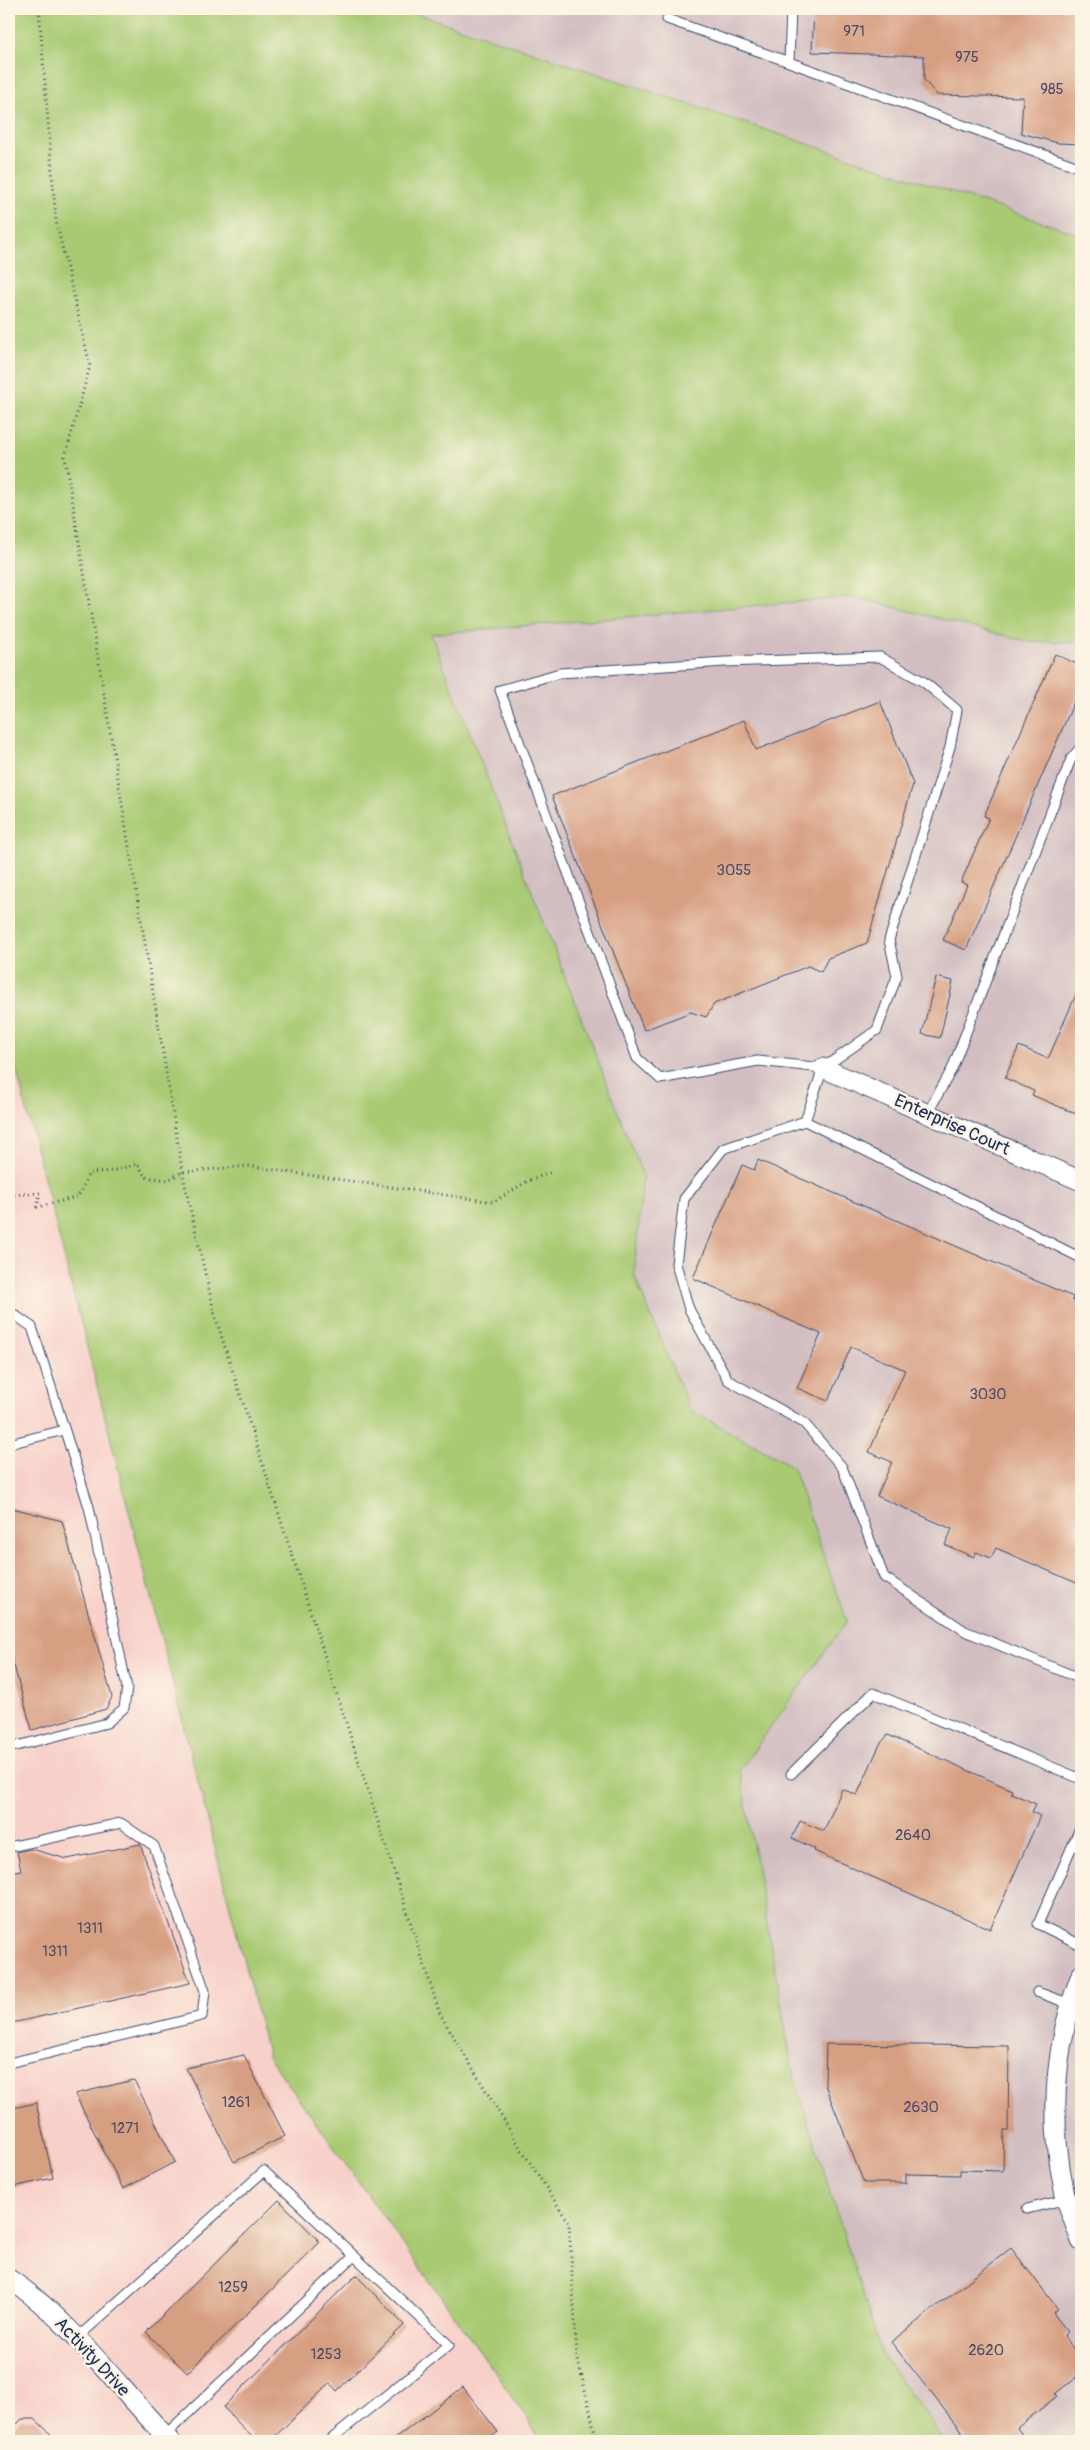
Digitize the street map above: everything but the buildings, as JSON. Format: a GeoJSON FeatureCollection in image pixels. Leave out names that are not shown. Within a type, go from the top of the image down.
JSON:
{"type":"FeatureCollection","features":[{"type":"Feature","properties":{"kind":"street","name":"Enterprise Court"},"geometry":{"type":"LineString","coordinates":[[823,1068],[1081,1181]]}},
{"type":"Feature","properties":{"kind":"street"},"geometry":{"type":"LineString","coordinates":[[1081,1975],[1070,2004],[1058,2050],[1055,2117],[1064,2192],[1081,2241]]}},
{"type":"Feature","properties":{"kind":"street","name":"Activity Drive"},"geometry":{"type":"LineString","coordinates":[[9,2278],[24,2288],[77,2339],[167,2438]]}},
{"type":"Feature","properties":{"kind":"lane"},"geometry":{"type":"LineString","coordinates":[[789,62],[791,9]]}},
{"type":"Feature","properties":{"kind":"lane"},"geometry":{"type":"LineString","coordinates":[[667,19],[1081,168]]}},
{"type":"Feature","properties":{"kind":"lane"},"geometry":{"type":"LineString","coordinates":[[805,1121],[823,1068],[877,1030],[897,976],[889,940],[950,747],[957,710],[924,682],[880,657],[725,662],[560,674],[500,690],[637,1058],[660,1079],[758,1061],[823,1068]]}},
{"type":"Feature","properties":{"kind":"lane"},"geometry":{"type":"LineString","coordinates":[[927,1114],[952,1069],[1071,759],[1081,747]]}},
{"type":"Feature","properties":{"kind":"lane"},"geometry":{"type":"LineString","coordinates":[[1081,1258],[805,1121],[775,1129],[723,1149],[684,1199],[676,1264],[689,1309],[728,1380],[804,1423],[842,1467],[884,1577],[965,1631],[1081,1679]]}},
{"type":"Feature","properties":{"kind":"lane"},"geometry":{"type":"LineString","coordinates":[[9,1311],[32,1327],[89,1507],[127,1688],[124,1708],[107,1724],[9,1748]]}},
{"type":"Feature","properties":{"kind":"lane"},"geometry":{"type":"LineString","coordinates":[[9,1444],[64,1430]]}},
{"type":"Feature","properties":{"kind":"lane"},"geometry":{"type":"LineString","coordinates":[[791,1774],[873,1693],[1081,1779]]}},
{"type":"Feature","properties":{"kind":"lane"},"geometry":{"type":"LineString","coordinates":[[9,1847],[121,1824],[154,1846],[205,1991],[202,2016],[9,2063]]}},
{"type":"Feature","properties":{"kind":"lane"},"geometry":{"type":"LineString","coordinates":[[1081,1826],[1038,1924],[1081,1945]]}},
{"type":"Feature","properties":{"kind":"lane"},"geometry":{"type":"LineString","coordinates":[[1038,1992],[1070,2004]]}},
{"type":"Feature","properties":{"kind":"lane"},"geometry":{"type":"LineString","coordinates":[[77,2339],[264,2172],[449,2345],[329,2441]]}},
{"type":"Feature","properties":{"kind":"lane"},"geometry":{"type":"LineString","coordinates":[[1027,2209],[1067,2200]]}},
{"type":"Feature","properties":{"kind":"lane"},"geometry":{"type":"LineString","coordinates":[[167,2438],[354,2256]]}},
{"type":"Feature","properties":{"kind":"path"},"geometry":{"type":"LineString","coordinates":[[39,9],[56,221],[90,366],[65,457],[182,1172],[215,1316],[440,2014],[518,2144],[569,2223],[578,2356],[597,2441]]}},
{"type":"Feature","properties":{"kind":"path"},"geometry":{"type":"LineString","coordinates":[[9,1195],[40,1193],[37,1207],[78,1197],[88,1173],[112,1171],[138,1164],[145,1177],[168,1180],[182,1172],[248,1166],[493,1202],[530,1180],[552,1172]]}},
{"type":"Feature","properties":{"kind":"shaded area"},"geometry":{"type":"Polygon","coordinates":[[[403,9],[1081,9],[1081,235],[403,9]]]}},
{"type":"Feature","properties":{"kind":"shaded area"},"geometry":{"type":"Polygon","coordinates":[[[854,597],[1026,641],[1081,642],[1081,2441],[945,2441],[882,2355],[794,2078],[740,1769],[847,1621],[792,1466],[690,1410],[634,1275],[643,1176],[431,634],[854,597]]]}},
{"type":"Feature","properties":{"kind":"shaded area"},"geometry":{"type":"Polygon","coordinates":[[[9,1041],[268,2056],[515,2400],[541,2441],[9,2441],[9,1041]]]}},
{"type":"Feature","properties":{"kind":"green space"},"geometry":{"type":"Polygon","coordinates":[[[9,9],[403,9],[1081,235],[1081,642],[1026,641],[854,597],[431,634],[643,1176],[634,1275],[690,1410],[792,1466],[847,1621],[740,1770],[794,2078],[882,2355],[945,2441],[541,2441],[515,2400],[268,2056],[9,1041],[9,9]]]}}]}
